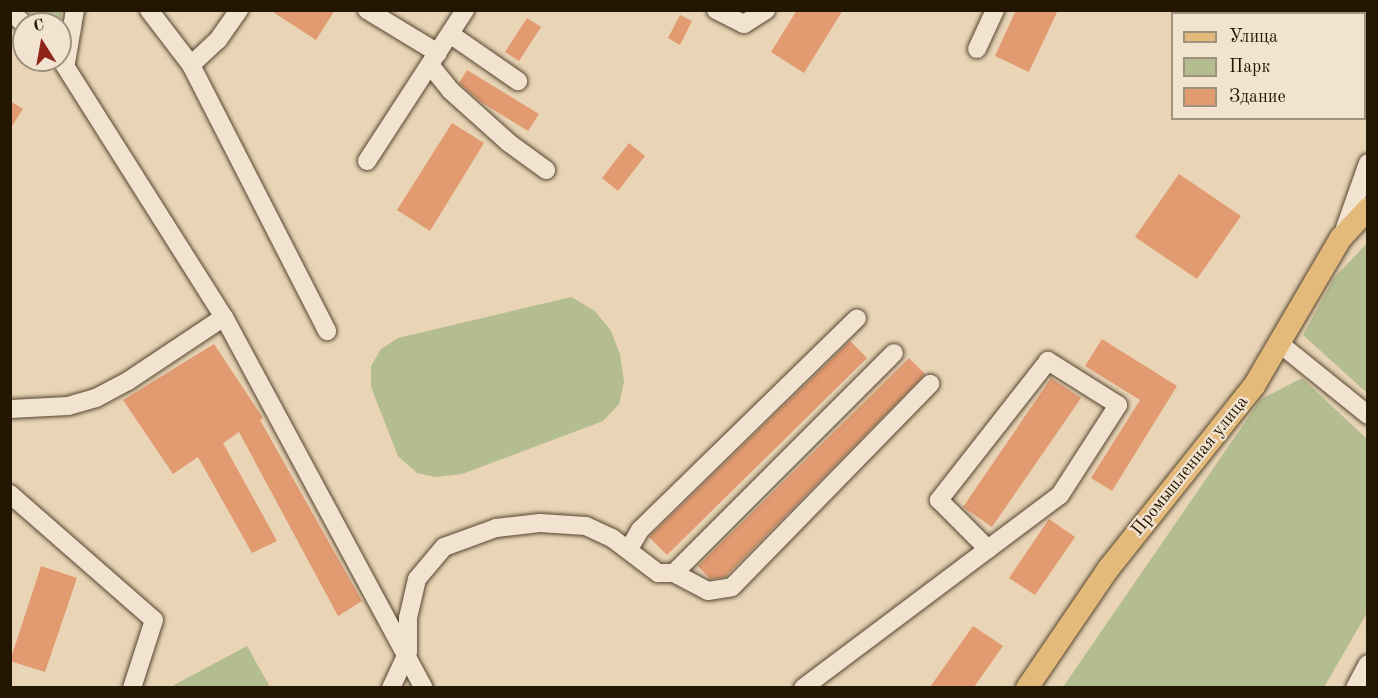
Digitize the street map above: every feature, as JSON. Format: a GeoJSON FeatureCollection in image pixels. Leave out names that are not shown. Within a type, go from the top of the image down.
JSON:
{"type":"FeatureCollection","features":[{"type":"Feature","properties":{"kind":"main road","name":"Промышленная улица"},"geometry":{"type":"LineString","coordinates":[[1027,687],[1109,568],[1220,433],[1280,344],[1341,238],[1368,209]]}},
{"type":"Feature","properties":{"kind":"street"},"geometry":{"type":"LineString","coordinates":[[149,10],[191,65],[327,331]]}},
{"type":"Feature","properties":{"kind":"street"},"geometry":{"type":"LineString","coordinates":[[191,65],[219,40],[239,10]]}},
{"type":"Feature","properties":{"kind":"street"},"geometry":{"type":"LineString","coordinates":[[367,10],[434,59],[450,90],[500,136],[546,170]]}},
{"type":"Feature","properties":{"kind":"street"},"geometry":{"type":"LineString","coordinates":[[367,161],[465,10]]}},
{"type":"Feature","properties":{"kind":"street"},"geometry":{"type":"LineString","coordinates":[[716,10],[744,24],[766,10]]}},
{"type":"Feature","properties":{"kind":"street"},"geometry":{"type":"LineString","coordinates":[[976,49],[995,10]]}},
{"type":"Feature","properties":{"kind":"street"},"geometry":{"type":"LineString","coordinates":[[450,34],[518,81]]}},
{"type":"Feature","properties":{"kind":"street"},"geometry":{"type":"LineString","coordinates":[[70,72],[224,317],[408,652],[424,687]]}},
{"type":"Feature","properties":{"kind":"street"},"geometry":{"type":"LineString","coordinates":[[1341,238],[1368,164]]}},
{"type":"Feature","properties":{"kind":"street"},"geometry":{"type":"LineString","coordinates":[[10,409],[68,406],[96,398],[128,381],[224,317]]}},
{"type":"Feature","properties":{"kind":"street"},"geometry":{"type":"LineString","coordinates":[[629,549],[639,530],[857,318]]}},
{"type":"Feature","properties":{"kind":"street"},"geometry":{"type":"LineString","coordinates":[[1280,344],[1368,415]]}},
{"type":"Feature","properties":{"kind":"street"},"geometry":{"type":"LineString","coordinates":[[674,573],[894,353]]}},
{"type":"Feature","properties":{"kind":"street"},"geometry":{"type":"LineString","coordinates":[[803,687],[988,549],[1060,495],[1118,405],[1048,362],[939,500],[988,549]]}},
{"type":"Feature","properties":{"kind":"street"},"geometry":{"type":"LineString","coordinates":[[391,687],[408,652],[408,618],[417,579],[444,547],[496,528],[540,523],[586,526],[629,549],[658,573],[674,573],[708,591],[732,587],[930,384]]}},
{"type":"Feature","properties":{"kind":"street"},"geometry":{"type":"LineString","coordinates":[[10,494],[154,620],[132,687]]}},
{"type":"Feature","properties":{"kind":"street"},"geometry":{"type":"LineString","coordinates":[[1354,687],[1368,664]]}},
{"type":"Feature","properties":{"kind":"green space"},"geometry":{"type":"Polygon","coordinates":[[[28,11],[62,11],[62,12],[28,11]]]}},
{"type":"Feature","properties":{"kind":"green space"},"geometry":{"type":"Polygon","coordinates":[[[1367,243],[1367,393],[1303,335],[1334,278],[1367,243]]]}},
{"type":"Feature","properties":{"kind":"green space"},"geometry":{"type":"Polygon","coordinates":[[[571,297],[595,311],[611,331],[620,354],[624,382],[619,404],[603,421],[462,474],[435,477],[417,473],[398,456],[371,387],[371,366],[381,349],[398,338],[571,297]]]}},
{"type":"Feature","properties":{"kind":"green space"},"geometry":{"type":"Polygon","coordinates":[[[1302,378],[1367,439],[1367,613],[1324,687],[1063,687],[1261,399],[1302,378]]]}},
{"type":"Feature","properties":{"kind":"green space"},"geometry":{"type":"Polygon","coordinates":[[[247,646],[270,687],[175,687],[174,685],[247,646]]]}},
{"type":"Feature","properties":{"kind":"building"},"geometry":{"type":"Polygon","coordinates":[[[270,10],[335,10],[316,40],[270,10]]]}},
{"type":"Feature","properties":{"kind":"building"},"geometry":{"type":"Polygon","coordinates":[[[797,10],[843,10],[804,73],[771,52],[797,10]]]}},
{"type":"Feature","properties":{"kind":"building"},"geometry":{"type":"Polygon","coordinates":[[[1016,10],[1058,10],[1029,72],[995,56],[1016,10]]]}},
{"type":"Feature","properties":{"kind":"building"},"geometry":{"type":"Polygon","coordinates":[[[680,15],[692,21],[680,45],[668,38],[680,15]]]}},
{"type":"Feature","properties":{"kind":"building"},"geometry":{"type":"Polygon","coordinates":[[[527,18],[541,27],[519,61],[505,52],[527,18]]]}},
{"type":"Feature","properties":{"kind":"building"},"geometry":{"type":"Polygon","coordinates":[[[467,70],[539,114],[528,131],[481,102],[459,83],[467,70]]]}},
{"type":"Feature","properties":{"kind":"building"},"geometry":{"type":"Polygon","coordinates":[[[10,101],[23,109],[10,129],[10,101]]]}},
{"type":"Feature","properties":{"kind":"building"},"geometry":{"type":"Polygon","coordinates":[[[452,123],[484,143],[430,231],[397,210],[452,123]]]}},
{"type":"Feature","properties":{"kind":"building"},"geometry":{"type":"Polygon","coordinates":[[[629,143],[645,156],[618,191],[602,178],[629,143]]]}},
{"type":"Feature","properties":{"kind":"building"},"geometry":{"type":"Polygon","coordinates":[[[1179,174],[1241,216],[1197,279],[1135,237],[1179,174]]]}},
{"type":"Feature","properties":{"kind":"building"},"geometry":{"type":"Polygon","coordinates":[[[1102,339],[1177,386],[1112,491],[1091,478],[1140,400],[1085,366],[1102,339]]]}},
{"type":"Feature","properties":{"kind":"building"},"geometry":{"type":"Polygon","coordinates":[[[850,341],[867,358],[667,555],[649,537],[850,341]]]}},
{"type":"Feature","properties":{"kind":"building"},"geometry":{"type":"Polygon","coordinates":[[[214,344],[263,418],[260,420],[362,601],[338,616],[239,432],[223,443],[277,541],[252,553],[198,457],[173,474],[123,400],[214,344]]]}},
{"type":"Feature","properties":{"kind":"building"},"geometry":{"type":"Polygon","coordinates":[[[909,358],[925,374],[725,577],[710,579],[698,566],[909,358]]]}},
{"type":"Feature","properties":{"kind":"building"},"geometry":{"type":"Polygon","coordinates":[[[1051,378],[1081,398],[992,527],[963,507],[1051,378]]]}},
{"type":"Feature","properties":{"kind":"building"},"geometry":{"type":"Polygon","coordinates":[[[1049,519],[1075,537],[1035,595],[1009,578],[1049,519]]]}},
{"type":"Feature","properties":{"kind":"building"},"geometry":{"type":"Polygon","coordinates":[[[41,566],[77,578],[45,672],[10,661],[41,566]]]}},
{"type":"Feature","properties":{"kind":"building"},"geometry":{"type":"Polygon","coordinates":[[[973,626],[1003,646],[974,687],[930,687],[973,626]]]}}]}
